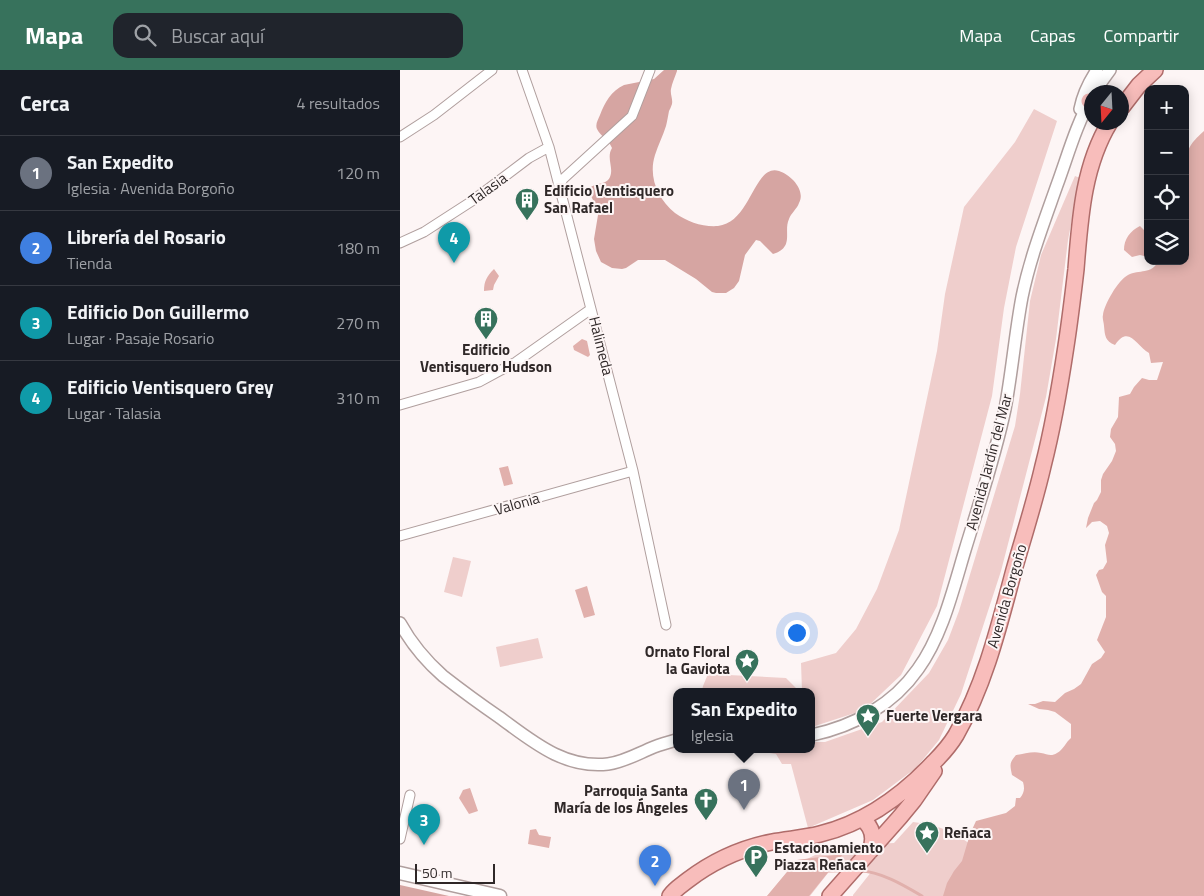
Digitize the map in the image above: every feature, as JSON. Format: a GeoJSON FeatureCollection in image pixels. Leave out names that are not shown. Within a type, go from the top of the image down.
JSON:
{"type":"FeatureCollection","features":[{"type":"Feature","properties":{"kind":"main road"},"geometry":{"type":"LineString","coordinates":[[1129,98],[1155,70]]}},
{"type":"Feature","properties":{"kind":"main road","name":"Avenida Borgoño"},"geometry":{"type":"LineString","coordinates":[[670,894],[711,864],[744,850],[775,842],[819,835],[862,819],[911,785],[954,738],[977,689],[995,640],[1043,467],[1066,348],[1080,214],[1093,160],[1106,130]]}},
{"type":"Feature","properties":{"kind":"main road"},"geometry":{"type":"LineString","coordinates":[[833,893],[914,800],[954,738]]}},
{"type":"Feature","properties":{"kind":"main road"},"geometry":{"type":"LineString","coordinates":[[862,819],[872,833],[873,842],[870,851]]}},
{"type":"Feature","properties":{"kind":"main road"},"geometry":{"type":"LineString","coordinates":[[400,873],[500,896]]}},
{"type":"Feature","properties":{"kind":"street"},"geometry":{"type":"LineString","coordinates":[[400,137],[434,115],[492,70]]}},
{"type":"Feature","properties":{"kind":"street","name":"Halimeda"},"geometry":{"type":"LineString","coordinates":[[522,70],[549,147],[592,309],[633,471],[666,625]]}},
{"type":"Feature","properties":{"kind":"street"},"geometry":{"type":"LineString","coordinates":[[559,186],[563,180],[632,116],[650,70]]}},
{"type":"Feature","properties":{"kind":"street","name":"Avenida Jardín del Mar"},"geometry":{"type":"LineString","coordinates":[[1077,127],[1082,98],[1097,70]]}},
{"type":"Feature","properties":{"kind":"street","name":"Avenida Jardín del Mar"},"geometry":{"type":"LineString","coordinates":[[1100,85],[1110,70]]}},
{"type":"Feature","properties":{"kind":"street","name":"Avenida Jardín del Mar"},"geometry":{"type":"LineString","coordinates":[[815,734],[856,721],[884,704],[918,670],[934,641],[955,584],[996,444],[1009,387],[1019,312],[1029,267],[1077,127],[1084,113]]}},
{"type":"Feature","properties":{"kind":"street","name":"Talasia"},"geometry":{"type":"LineString","coordinates":[[400,244],[424,232],[472,201],[529,158],[549,147]]}},
{"type":"Feature","properties":{"kind":"street"},"geometry":{"type":"LineString","coordinates":[[400,405],[479,382],[516,362],[592,309]]}},
{"type":"Feature","properties":{"kind":"street","name":"Valonia"},"geometry":{"type":"LineString","coordinates":[[400,536],[633,471]]}},
{"type":"Feature","properties":{"kind":"street"},"geometry":{"type":"LineString","coordinates":[[400,623],[420,653],[443,676],[533,742],[560,758],[590,765],[610,764],[673,741]]}},
{"type":"Feature","properties":{"kind":"street"},"geometry":{"type":"LineString","coordinates":[[400,839],[410,796]]}},
{"type":"Feature","properties":{"kind":"shaded area"},"geometry":{"type":"Polygon","coordinates":[[[664,70],[677,71],[671,89],[672,104],[665,130],[655,155],[653,171],[659,194],[675,213],[701,225],[718,226],[729,222],[738,215],[757,184],[771,171],[784,173],[792,179],[801,193],[798,205],[787,224],[787,239],[784,247],[773,254],[760,241],[756,240],[745,255],[739,281],[734,288],[726,293],[712,292],[696,279],[665,260],[638,260],[626,268],[612,268],[601,262],[596,251],[594,239],[598,215],[589,189],[606,182],[610,177],[610,152],[612,148],[597,129],[597,122],[606,101],[615,90],[624,85],[654,79],[664,70]]]}},
{"type":"Feature","properties":{"kind":"shaded area"},"geometry":{"type":"Polygon","coordinates":[[[1034,109],[1057,121],[1016,247],[1004,308],[992,396],[937,606],[901,675],[864,710],[815,726],[815,688],[802,688],[801,663],[836,653],[856,629],[877,589],[899,530],[937,351],[945,294],[964,207],[1015,142],[1034,109]]]}},
{"type":"Feature","properties":{"kind":"shaded area"},"geometry":{"type":"Polygon","coordinates":[[[1204,131],[1204,896],[943,896],[947,883],[962,861],[976,821],[1006,813],[1015,806],[1016,798],[1020,798],[1024,789],[1023,782],[1012,775],[1011,769],[1012,760],[1016,755],[1032,752],[1055,754],[1071,738],[1071,724],[1055,712],[1039,709],[1028,704],[1043,701],[1055,702],[1065,693],[1081,684],[1092,664],[1101,658],[1105,652],[1097,640],[1106,617],[1106,596],[1102,592],[1096,575],[1107,562],[1105,545],[1109,533],[1107,526],[1100,521],[1092,522],[1086,528],[1088,518],[1101,492],[1103,474],[1116,451],[1115,444],[1110,437],[1111,429],[1118,417],[1119,397],[1130,394],[1142,378],[1157,380],[1163,362],[1151,363],[1149,353],[1129,337],[1120,339],[1115,345],[1109,342],[1105,335],[1103,316],[1112,293],[1128,275],[1149,270],[1155,265],[1189,265],[1189,149],[1204,131]]]}},
{"type":"Feature","properties":{"kind":"shaded area"},"geometry":{"type":"Polygon","coordinates":[[[1075,176],[1080,178],[1068,240],[1056,339],[1046,397],[1001,571],[961,694],[939,740],[916,768],[873,800],[808,828],[791,764],[782,764],[776,754],[770,753],[815,753],[815,742],[825,742],[882,722],[929,673],[948,640],[959,611],[1015,426],[1030,301],[1041,255],[1075,176]]]}},
{"type":"Feature","properties":{"kind":"shaded area"},"geometry":{"type":"Polygon","coordinates":[[[1140,226],[1144,230],[1144,256],[1132,257],[1124,250],[1126,239],[1133,230],[1140,226]]]}},
{"type":"Feature","properties":{"kind":"shaded area"},"geometry":{"type":"Polygon","coordinates":[[[494,269],[499,276],[493,290],[484,291],[486,279],[494,269]]]}},
{"type":"Feature","properties":{"kind":"shaded area"},"geometry":{"type":"Polygon","coordinates":[[[582,339],[587,341],[590,355],[588,357],[574,350],[573,346],[582,339]]]}},
{"type":"Feature","properties":{"kind":"shaded area"},"geometry":{"type":"Polygon","coordinates":[[[508,466],[513,484],[504,486],[499,468],[508,466]]]}},
{"type":"Feature","properties":{"kind":"shaded area"},"geometry":{"type":"Polygon","coordinates":[[[453,557],[471,561],[462,597],[444,592],[453,557]]]}},
{"type":"Feature","properties":{"kind":"shaded area"},"geometry":{"type":"Polygon","coordinates":[[[587,586],[595,615],[584,618],[575,590],[587,586]]]}},
{"type":"Feature","properties":{"kind":"shaded area"},"geometry":{"type":"Polygon","coordinates":[[[538,638],[543,658],[500,667],[496,647],[538,638]]]}},
{"type":"Feature","properties":{"kind":"shaded area","name":"Ornato Floral la Gaviota"},"geometry":{"type":"Polygon","coordinates":[[[708,674],[786,678],[796,688],[703,688],[708,674]]]}},
{"type":"Feature","properties":{"kind":"shaded area"},"geometry":{"type":"Polygon","coordinates":[[[470,788],[478,811],[469,814],[459,798],[463,790],[470,788]]]}},
{"type":"Feature","properties":{"kind":"shaded area"},"geometry":{"type":"Polygon","coordinates":[[[913,822],[932,825],[949,831],[980,851],[975,896],[853,896],[872,871],[828,873],[810,896],[767,896],[797,860],[807,859],[821,852],[853,845],[894,843],[913,822]]]}},
{"type":"Feature","properties":{"kind":"shaded area"},"geometry":{"type":"Polygon","coordinates":[[[536,829],[539,835],[551,837],[549,848],[528,844],[530,830],[536,829]]]}},
{"type":"Feature","properties":{"kind":"shaded area"},"geometry":{"type":"Polygon","coordinates":[[[843,854],[809,896],[767,896],[797,860],[843,854]]]}},
{"type":"Feature","properties":{"kind":"shaded area"},"geometry":{"type":"Polygon","coordinates":[[[400,885],[449,896],[400,896],[400,885]]]}},
{"type":"Feature","properties":{"kind":"waterway"},"geometry":{"type":"LineString","coordinates":[[827,870],[846,870]]}},
{"type":"Feature","properties":{"kind":"waterway"},"geometry":{"type":"LineString","coordinates":[[860,871],[884,876],[922,896]]}},
{"type":"Feature","properties":{"kind":"place","name":"Edificio Ventisquero San Rafael"},"geometry":{"type":"Point","coordinates":[527,221]}},
{"type":"Feature","properties":{"kind":"place","name":"Edificio Ventisquero Grey"},"geometry":{"type":"Point","coordinates":[454,263]}},
{"type":"Feature","properties":{"kind":"place","name":"Edificio Ventisquero Hudson"},"geometry":{"type":"Point","coordinates":[486,340]}},
{"type":"Feature","properties":{"kind":"place","name":"Ornato Floral la Gaviota"},"geometry":{"type":"Point","coordinates":[747,682]}},
{"type":"Feature","properties":{"kind":"place","name":"Fuerte Vergara"},"geometry":{"type":"Point","coordinates":[868,737]}},
{"type":"Feature","properties":{"kind":"place","name":"San Expedito"},"geometry":{"type":"Point","coordinates":[744,810]}},
{"type":"Feature","properties":{"kind":"place","name":"Parroquia Santa María de los Ángeles"},"geometry":{"type":"Point","coordinates":[706,821]}},
{"type":"Feature","properties":{"kind":"place","name":"Edificio Don Guillermo"},"geometry":{"type":"Point","coordinates":[424,845]}},
{"type":"Feature","properties":{"kind":"place","name":"Reñaca"},"geometry":{"type":"Point","coordinates":[927,854]}},
{"type":"Feature","properties":{"kind":"place","name":"Estacionamiento Piazza Reñaca"},"geometry":{"type":"Point","coordinates":[756,878]}},
{"type":"Feature","properties":{"kind":"place","name":"Librería del Rosario"},"geometry":{"type":"Point","coordinates":[655,886]}}]}
